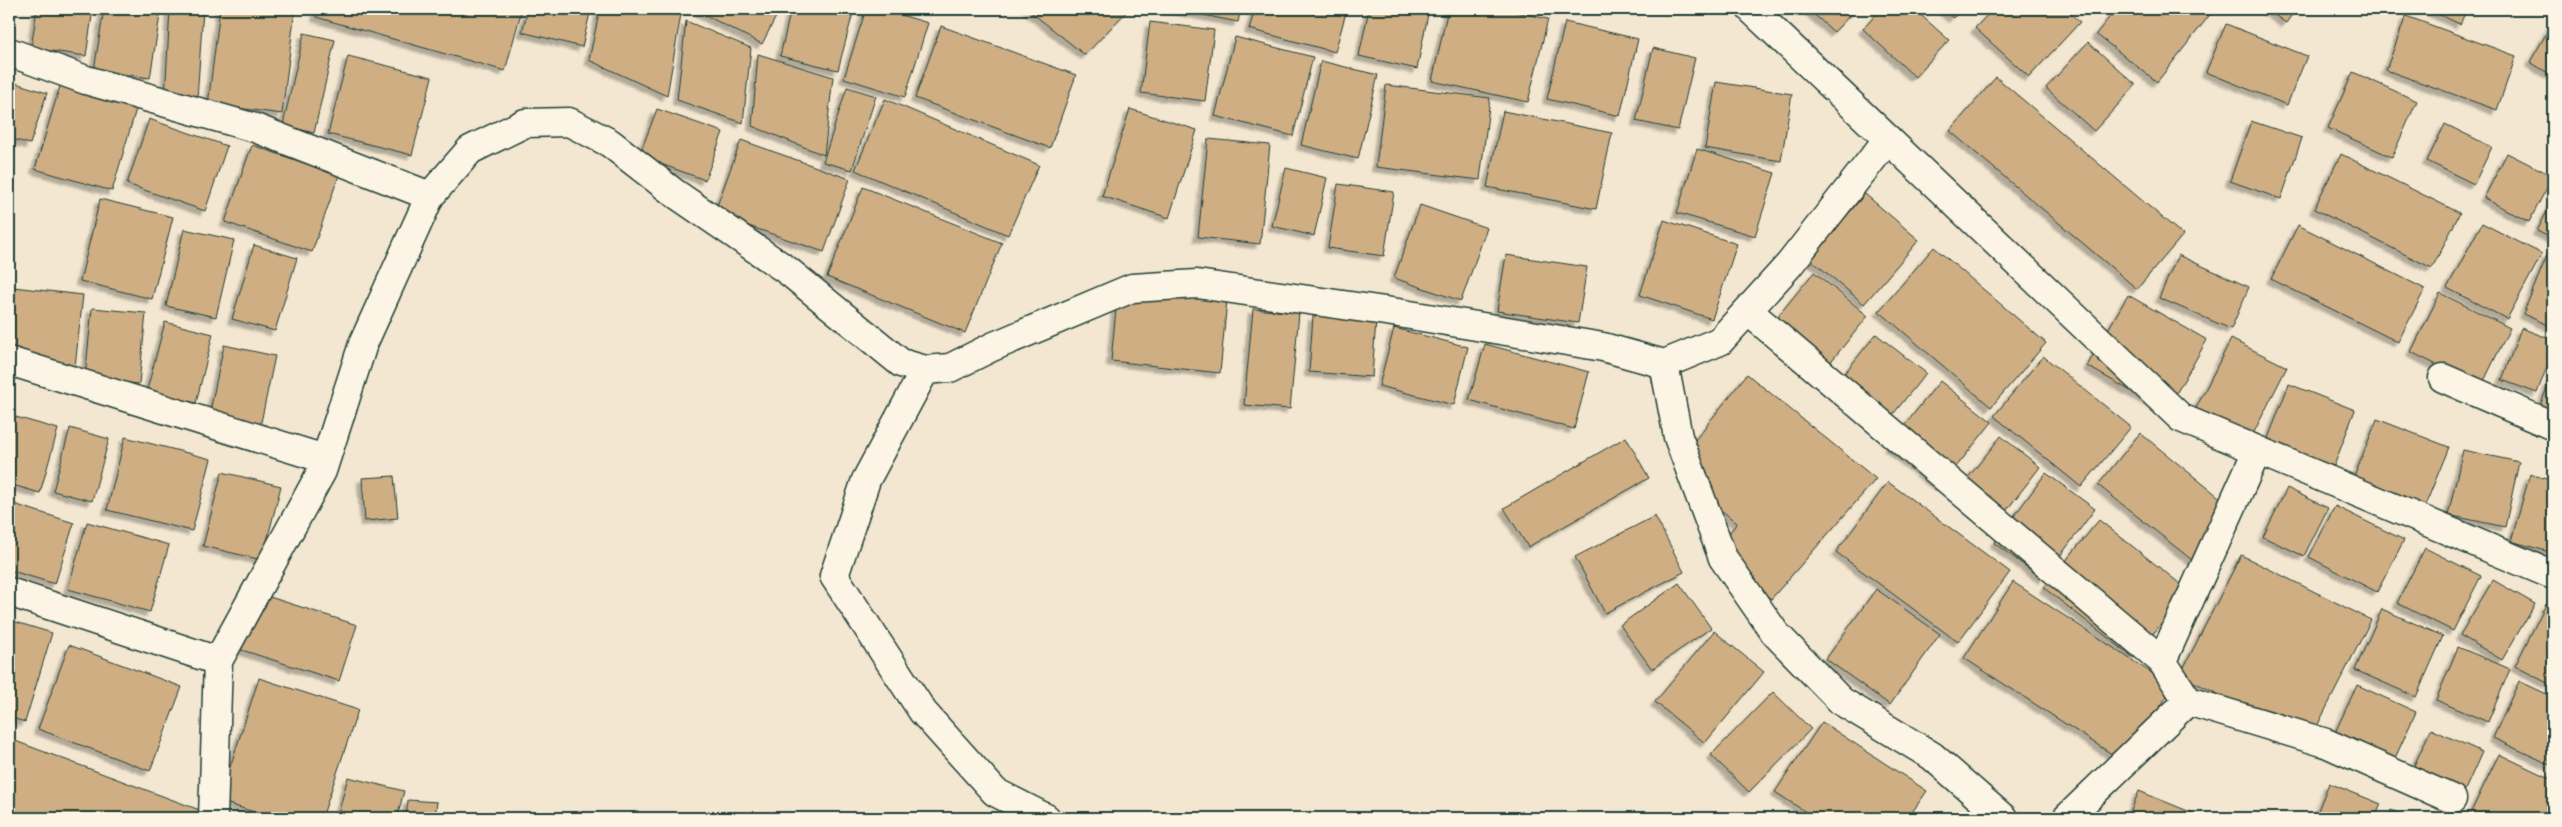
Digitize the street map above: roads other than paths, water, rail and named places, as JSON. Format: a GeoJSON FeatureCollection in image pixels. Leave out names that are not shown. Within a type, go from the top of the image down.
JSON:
{"type":"FeatureCollection","features":[{"type":"Feature","properties":{"kind":"street"},"geometry":{"type":"LineString","coordinates":[[1752,9],[2181,418],[2553,576]]}},
{"type":"Feature","properties":{"kind":"street"},"geometry":{"type":"LineString","coordinates":[[9,52],[86,80],[255,128],[430,196]]}},
{"type":"Feature","properties":{"kind":"street"},"geometry":{"type":"LineString","coordinates":[[213,818],[218,661],[322,471],[364,344],[430,196],[470,150],[526,123],[569,122],[610,143],[673,192],[788,271],[901,363],[926,370],[950,368],[992,347],[1132,288],[1197,284],[1392,312],[1603,347],[1664,364],[1720,341],[1789,265],[1888,139]]}},
{"type":"Feature","properties":{"kind":"street"},"geometry":{"type":"LineString","coordinates":[[1748,311],[2162,661],[2188,701],[2326,743],[2452,799]]}},
{"type":"Feature","properties":{"kind":"street"},"geometry":{"type":"LineString","coordinates":[[9,362],[325,460]]}},
{"type":"Feature","properties":{"kind":"street"},"geometry":{"type":"LineString","coordinates":[[1664,364],[1678,437],[1723,558],[1775,633],[1840,701],[1932,756],[2003,818]]}},
{"type":"Feature","properties":{"kind":"street"},"geometry":{"type":"LineString","coordinates":[[926,370],[866,480],[834,576],[924,712],[995,792],[1046,818]]}},
{"type":"Feature","properties":{"kind":"street"},"geometry":{"type":"LineString","coordinates":[[2444,378],[2553,426]]}},
{"type":"Feature","properties":{"kind":"street"},"geometry":{"type":"LineString","coordinates":[[2162,661],[2257,451]]}},
{"type":"Feature","properties":{"kind":"street"},"geometry":{"type":"LineString","coordinates":[[9,592],[218,661]]}},
{"type":"Feature","properties":{"kind":"street"},"geometry":{"type":"LineString","coordinates":[[2067,818],[2188,701]]}}]}
